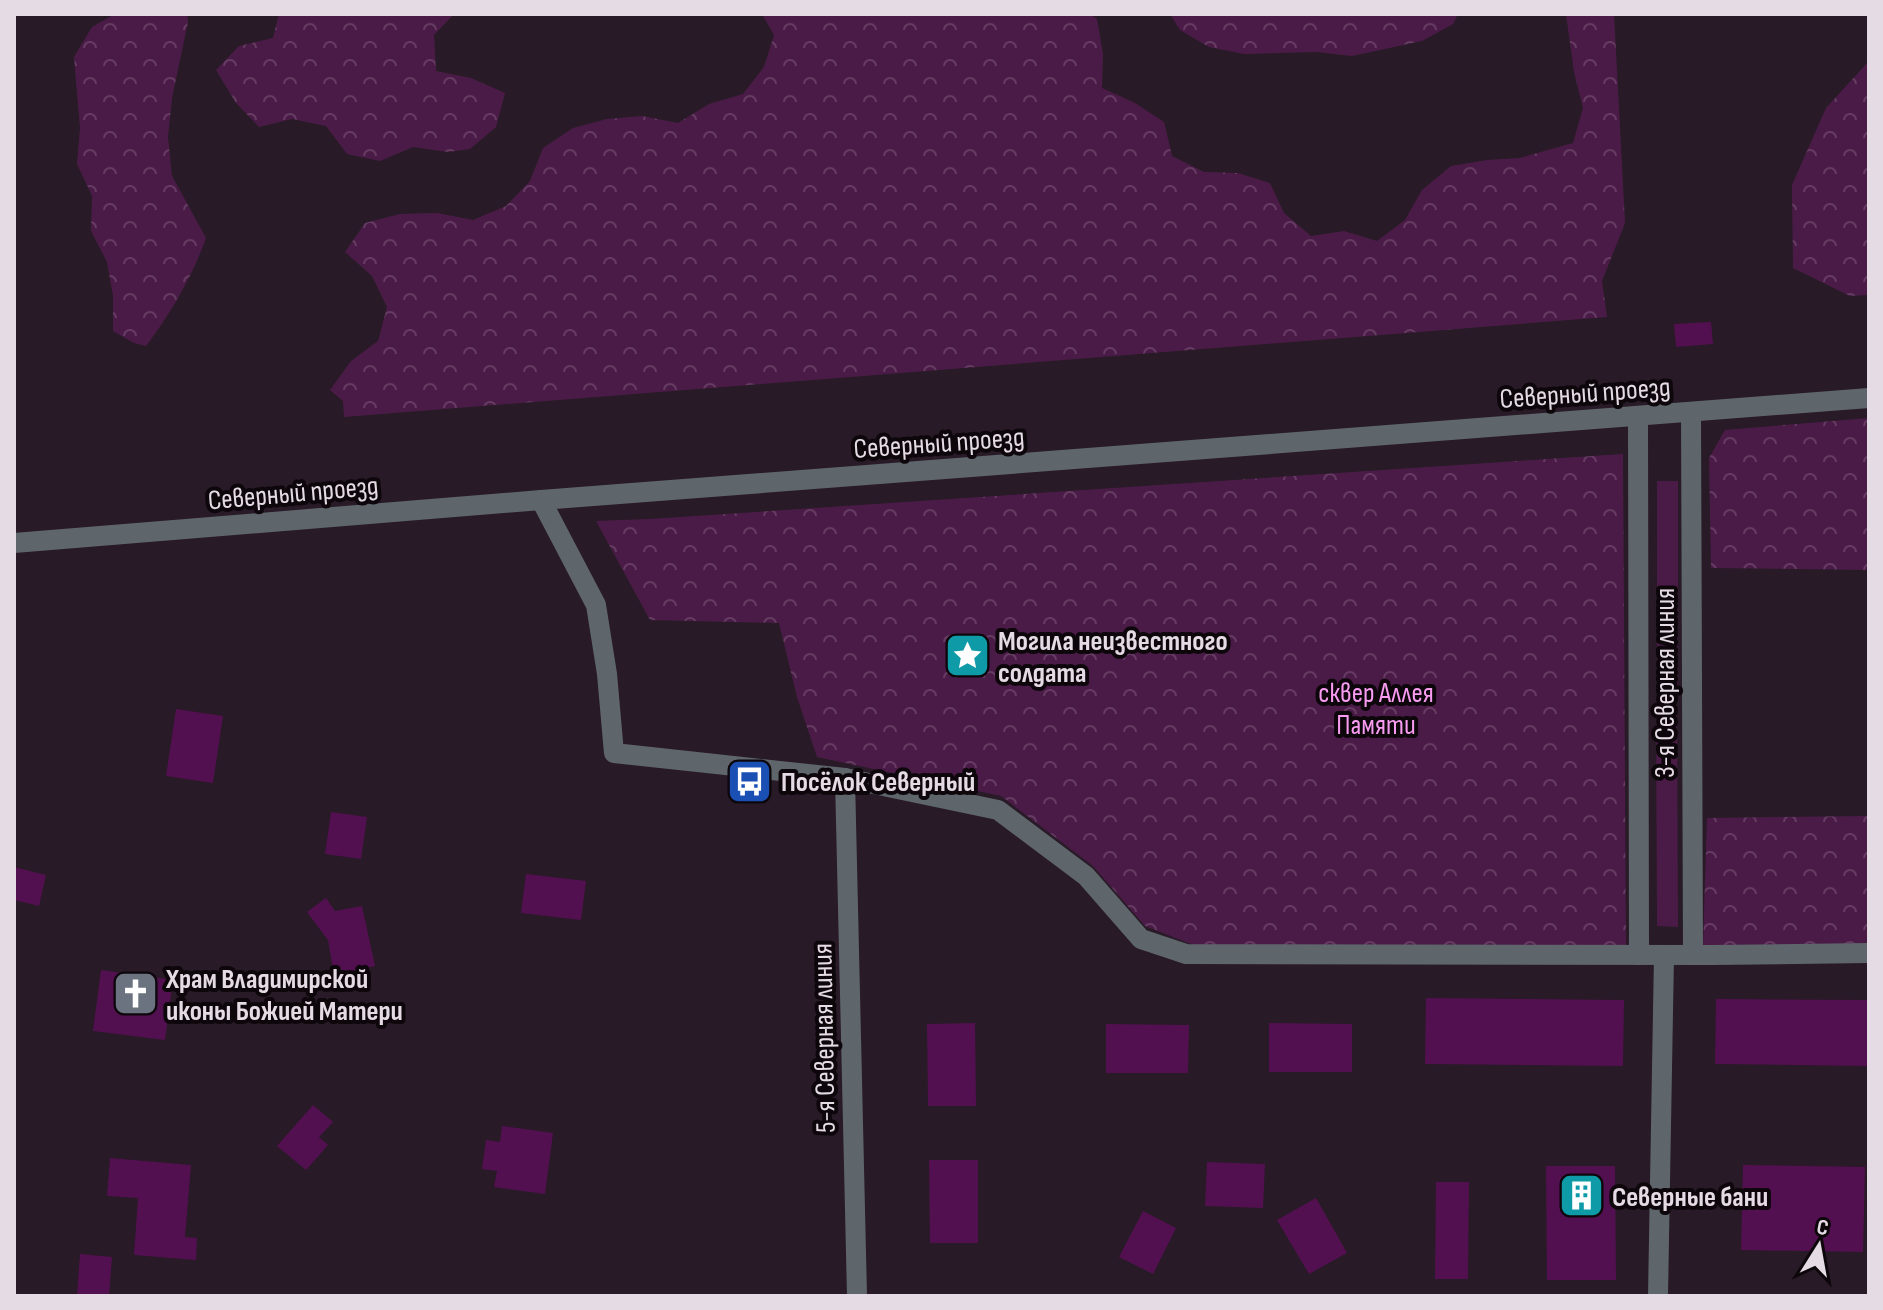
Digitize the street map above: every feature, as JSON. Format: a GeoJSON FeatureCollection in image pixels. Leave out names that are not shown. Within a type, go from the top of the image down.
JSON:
{"type":"FeatureCollection","features":[{"type":"Feature","properties":{"kind":"street","name":"Северный проезд"},"geometry":{"type":"LineString","coordinates":[[14,543],[1869,398]]}},
{"type":"Feature","properties":{"kind":"street","name":"3-я Северная линия"},"geometry":{"type":"LineString","coordinates":[[1691,412],[1693,955]]}},
{"type":"Feature","properties":{"kind":"street","name":"3-я Северная линия"},"geometry":{"type":"LineString","coordinates":[[1638,416],[1639,955]]}},
{"type":"Feature","properties":{"kind":"street"},"geometry":{"type":"LineString","coordinates":[[541,500],[596,605],[607,674],[614,753],[845,778],[998,810],[1086,876],[1141,939],[1186,954],[1869,953]]}},
{"type":"Feature","properties":{"kind":"street","name":"5-я Северная линия"},"geometry":{"type":"LineString","coordinates":[[845,778],[857,1296]]}},
{"type":"Feature","properties":{"kind":"street"},"geometry":{"type":"LineString","coordinates":[[1658,1296],[1664,955]]}},
{"type":"Feature","properties":{"kind":"green space"},"geometry":{"type":"Polygon","coordinates":[[[115,14],[187,14],[188,22],[172,98],[168,137],[172,176],[206,238],[180,294],[146,346],[113,331],[113,296],[107,262],[91,231],[92,196],[77,164],[80,128],[74,57],[92,27],[115,14]]]}},
{"type":"Feature","properties":{"kind":"green space"},"geometry":{"type":"Polygon","coordinates":[[[279,14],[454,14],[434,35],[436,71],[471,78],[505,93],[496,127],[470,149],[448,152],[413,147],[380,161],[347,154],[326,126],[292,119],[259,127],[236,103],[216,70],[239,46],[273,38],[279,14]]]}},
{"type":"Feature","properties":{"kind":"green space"},"geometry":{"type":"Polygon","coordinates":[[[762,14],[1090,14],[1097,19],[1103,54],[1102,88],[1135,103],[1164,122],[1172,156],[1204,172],[1238,173],[1270,183],[1284,213],[1311,236],[1344,231],[1377,241],[1405,220],[1422,190],[1451,166],[1520,158],[1573,143],[1583,108],[1574,72],[1566,14],[1614,14],[1625,223],[1602,281],[1607,317],[344,417],[343,401],[330,390],[351,361],[378,341],[387,307],[372,276],[345,252],[365,223],[400,214],[437,213],[473,220],[506,206],[530,181],[543,148],[573,128],[607,119],[642,116],[678,123],[709,104],[743,94],[764,67],[774,35],[762,14]]]}},
{"type":"Feature","properties":{"kind":"green space"},"geometry":{"type":"Polygon","coordinates":[[[1170,14],[1458,14],[1453,24],[1422,41],[1352,56],[1316,52],[1244,54],[1209,47],[1180,30],[1170,14]]]}},
{"type":"Feature","properties":{"kind":"green space"},"geometry":{"type":"Polygon","coordinates":[[[1869,61],[1869,295],[1850,296],[1793,268],[1792,185],[1826,108],[1869,61]]]}},
{"type":"Feature","properties":{"kind":"green space"},"geometry":{"type":"Polygon","coordinates":[[[1869,418],[1869,570],[1711,568],[1709,458],[1725,430],[1869,418]]]}},
{"type":"Feature","properties":{"kind":"green space","name":"сквер Аллея Памяти"},"geometry":{"type":"Polygon","coordinates":[[[1623,454],[1626,947],[1196,946],[1145,926],[1093,866],[1001,796],[817,757],[797,697],[779,623],[650,620],[596,521],[650,519],[1623,454]]]}},
{"type":"Feature","properties":{"kind":"green space"},"geometry":{"type":"Polygon","coordinates":[[[1657,481],[1678,481],[1678,686],[1657,686],[1657,481]]]}},
{"type":"Feature","properties":{"kind":"green space"},"geometry":{"type":"Polygon","coordinates":[[[1656,705],[1677,705],[1678,927],[1657,926],[1656,705]]]}},
{"type":"Feature","properties":{"kind":"green space"},"geometry":{"type":"Polygon","coordinates":[[[1869,816],[1869,945],[1703,946],[1707,818],[1869,816]]]}},
{"type":"Feature","properties":{"kind":"building"},"geometry":{"type":"Polygon","coordinates":[[[1711,322],[1713,344],[1676,347],[1674,324],[1711,322]]]}},
{"type":"Feature","properties":{"kind":"building"},"geometry":{"type":"Polygon","coordinates":[[[176,709],[223,716],[213,783],[166,776],[176,709]]]}},
{"type":"Feature","properties":{"kind":"building"},"geometry":{"type":"Polygon","coordinates":[[[331,812],[367,817],[361,859],[325,854],[331,812]]]}},
{"type":"Feature","properties":{"kind":"building"},"geometry":{"type":"Polygon","coordinates":[[[14,867],[46,875],[39,906],[14,900],[14,867]]]}},
{"type":"Feature","properties":{"kind":"building"},"geometry":{"type":"Polygon","coordinates":[[[526,874],[586,881],[581,920],[521,913],[526,874]]]}},
{"type":"Feature","properties":{"kind":"building"},"geometry":{"type":"Polygon","coordinates":[[[326,898],[335,911],[362,906],[375,966],[334,975],[328,940],[307,912],[326,898]]]}},
{"type":"Feature","properties":{"kind":"building","name":"Храм Владимирской иконы Божией Матери"},"geometry":{"type":"Polygon","coordinates":[[[101,970],[173,980],[165,1040],[93,1031],[101,970]]]}},
{"type":"Feature","properties":{"kind":"building"},"geometry":{"type":"Polygon","coordinates":[[[1426,998],[1624,1000],[1623,1066],[1425,1064],[1426,998]]]}},
{"type":"Feature","properties":{"kind":"building"},"geometry":{"type":"Polygon","coordinates":[[[1716,999],[1869,1000],[1869,1066],[1715,1064],[1716,999]]]}},
{"type":"Feature","properties":{"kind":"building"},"geometry":{"type":"Polygon","coordinates":[[[975,1023],[976,1106],[928,1106],[927,1024],[975,1023]]]}},
{"type":"Feature","properties":{"kind":"building"},"geometry":{"type":"Polygon","coordinates":[[[1269,1023],[1352,1024],[1352,1072],[1269,1072],[1269,1023]]]}},
{"type":"Feature","properties":{"kind":"building"},"geometry":{"type":"Polygon","coordinates":[[[1106,1024],[1189,1025],[1188,1073],[1106,1073],[1106,1024]]]}},
{"type":"Feature","properties":{"kind":"building"},"geometry":{"type":"Polygon","coordinates":[[[313,1105],[333,1122],[319,1137],[328,1145],[306,1170],[277,1146],[313,1105]]]}},
{"type":"Feature","properties":{"kind":"building"},"geometry":{"type":"Polygon","coordinates":[[[502,1126],[553,1133],[545,1194],[494,1187],[497,1171],[482,1169],[486,1140],[500,1142],[502,1126]]]}},
{"type":"Feature","properties":{"kind":"building"},"geometry":{"type":"Polygon","coordinates":[[[110,1158],[191,1165],[185,1237],[197,1238],[196,1260],[134,1255],[138,1198],[107,1196],[110,1158]]]}},
{"type":"Feature","properties":{"kind":"building"},"geometry":{"type":"Polygon","coordinates":[[[929,1160],[978,1160],[978,1243],[930,1243],[929,1160]]]}},
{"type":"Feature","properties":{"kind":"building"},"geometry":{"type":"Polygon","coordinates":[[[1207,1162],[1265,1164],[1263,1208],[1205,1206],[1207,1162]]]}},
{"type":"Feature","properties":{"kind":"building"},"geometry":{"type":"Polygon","coordinates":[[[1743,1165],[1865,1167],[1863,1252],[1741,1250],[1743,1165]]]}},
{"type":"Feature","properties":{"kind":"building","name":"Северные бани"},"geometry":{"type":"Polygon","coordinates":[[[1546,1166],[1615,1166],[1616,1280],[1547,1280],[1546,1166]]]}},
{"type":"Feature","properties":{"kind":"building"},"geometry":{"type":"Polygon","coordinates":[[[1436,1182],[1469,1182],[1468,1279],[1435,1279],[1436,1182]]]}},
{"type":"Feature","properties":{"kind":"building"},"geometry":{"type":"Polygon","coordinates":[[[1316,1198],[1347,1253],[1309,1274],[1277,1220],[1316,1198]]]}},
{"type":"Feature","properties":{"kind":"building"},"geometry":{"type":"Polygon","coordinates":[[[1143,1211],[1176,1228],[1153,1274],[1119,1257],[1143,1211]]]}},
{"type":"Feature","properties":{"kind":"building"},"geometry":{"type":"Polygon","coordinates":[[[80,1254],[112,1257],[109,1296],[77,1296],[80,1254]]]}},
{"type":"Feature","properties":{"kind":"place","name":"Могила неизвестного солдата"},"geometry":{"type":"Point","coordinates":[967,656]}},
{"type":"Feature","properties":{"kind":"place","name":"Посёлок Северный"},"geometry":{"type":"Point","coordinates":[750,781]}},
{"type":"Feature","properties":{"kind":"place","name":"Храм Владимирской иконы Божией Матери"},"geometry":{"type":"Point","coordinates":[135,994]}},
{"type":"Feature","properties":{"kind":"place","name":"Северные бани"},"geometry":{"type":"Point","coordinates":[1581,1196]}}]}
